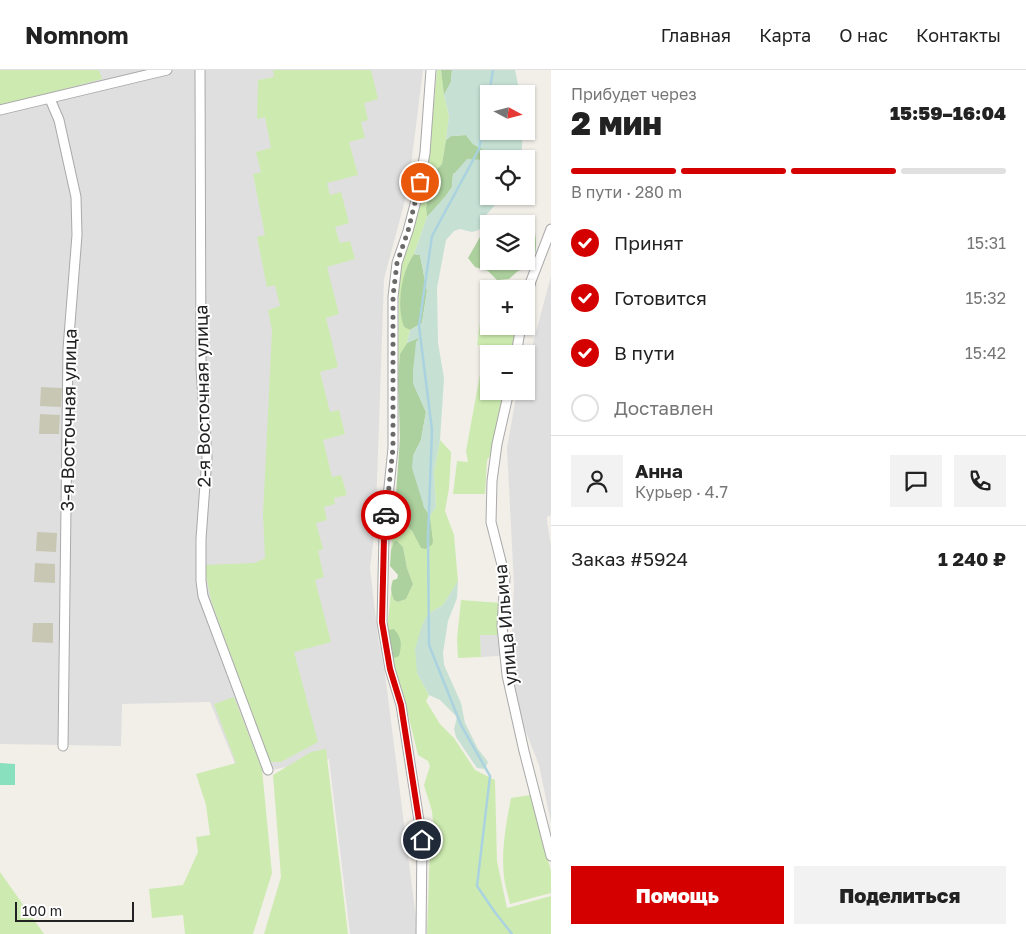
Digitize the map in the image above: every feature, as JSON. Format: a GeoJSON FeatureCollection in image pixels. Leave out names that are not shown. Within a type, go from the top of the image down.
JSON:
{"type":"FeatureCollection","features":[{"type":"Feature","properties":{"kind":"street"},"geometry":{"type":"LineString","coordinates":[[0,110],[167,70]]}},
{"type":"Feature","properties":{"kind":"street","name":"2-я Восточная улица"},"geometry":{"type":"LineString","coordinates":[[200,70],[201,369],[207,457],[201,539],[201,581],[206,604],[268,770]]}},
{"type":"Feature","properties":{"kind":"street"},"geometry":{"type":"LineString","coordinates":[[421,934],[422,840],[401,705],[390,669],[382,622],[384,536],[393,448],[393,296],[397,263],[411,223],[425,153],[431,70]]}},
{"type":"Feature","properties":{"kind":"street","name":"3-я Восточная улица"},"geometry":{"type":"LineString","coordinates":[[50,98],[59,120],[76,197],[77,235],[68,349],[63,746]]}},
{"type":"Feature","properties":{"kind":"street"},"geometry":{"type":"LineString","coordinates":[[531,280],[551,229]]}},
{"type":"Feature","properties":{"kind":"street","name":"улица Ильича"},"geometry":{"type":"LineString","coordinates":[[507,400],[493,472],[491,522],[505,578],[502,626],[507,675],[551,856]]}},
{"type":"Feature","properties":{"kind":"shaded area"},"geometry":{"type":"Polygon","coordinates":[[[0,70],[423,70],[408,189],[384,279],[375,528],[370,568],[418,934],[350,934],[329,759],[240,776],[210,702],[122,704],[121,746],[0,744],[0,70]]]}},
{"type":"Feature","properties":{"kind":"shaded area"},"geometry":{"type":"Polygon","coordinates":[[[452,70],[515,70],[518,85],[480,85],[480,140],[522,140],[522,150],[484,150],[473,144],[466,135],[451,136],[446,140],[449,116],[444,95],[451,82],[452,70]]]}},
{"type":"Feature","properties":{"kind":"shaded area"},"geometry":{"type":"Polygon","coordinates":[[[467,159],[480,160],[480,205],[495,205],[486,215],[480,215],[479,230],[472,232],[460,229],[454,231],[446,240],[437,288],[438,343],[444,378],[440,440],[434,472],[436,507],[430,516],[424,507],[412,468],[413,456],[421,440],[426,412],[413,383],[416,342],[419,338],[407,343],[410,330],[422,323],[427,291],[420,255],[414,254],[427,217],[452,187],[453,175],[467,159]]]}},
{"type":"Feature","properties":{"kind":"shaded area"},"geometry":{"type":"Polygon","coordinates":[[[551,276],[551,515],[547,517],[547,521],[551,545],[551,823],[539,765],[522,722],[512,683],[512,655],[481,657],[479,635],[512,634],[514,585],[507,448],[515,400],[535,400],[535,345],[532,345],[551,276]]]}},
{"type":"Feature","properties":{"kind":"shaded area"},"geometry":{"type":"Polygon","coordinates":[[[41,387],[62,388],[61,407],[40,406],[41,387]]]}},
{"type":"Feature","properties":{"kind":"shaded area"},"geometry":{"type":"Polygon","coordinates":[[[40,414],[60,415],[59,434],[39,434],[40,414]]]}},
{"type":"Feature","properties":{"kind":"shaded area"},"geometry":{"type":"Polygon","coordinates":[[[37,532],[57,533],[56,552],[36,551],[37,532]]]}},
{"type":"Feature","properties":{"kind":"shaded area"},"geometry":{"type":"Polygon","coordinates":[[[35,563],[55,564],[55,583],[34,582],[35,563]]]}},
{"type":"Feature","properties":{"kind":"shaded area"},"geometry":{"type":"Polygon","coordinates":[[[458,581],[457,598],[448,621],[443,653],[444,665],[461,703],[465,723],[478,749],[488,762],[485,769],[477,768],[456,737],[454,729],[457,717],[440,700],[429,695],[417,673],[415,649],[422,625],[428,614],[443,605],[458,581]]]}},
{"type":"Feature","properties":{"kind":"shaded area"},"geometry":{"type":"Polygon","coordinates":[[[33,623],[53,623],[53,643],[32,642],[33,623]]]}},
{"type":"Feature","properties":{"kind":"green space"},"geometry":{"type":"Polygon","coordinates":[[[0,70],[99,70],[102,79],[0,106],[0,70]]]}},
{"type":"Feature","properties":{"kind":"green space"},"geometry":{"type":"Polygon","coordinates":[[[273,70],[371,70],[378,99],[364,103],[368,120],[361,122],[365,138],[349,142],[358,175],[327,183],[330,195],[341,192],[349,223],[335,227],[340,243],[350,241],[355,259],[327,267],[339,314],[326,318],[338,367],[320,372],[330,412],[339,410],[345,434],[323,440],[332,477],[341,475],[347,495],[334,498],[335,504],[324,507],[327,520],[316,523],[323,549],[318,551],[324,577],[315,580],[331,642],[294,652],[318,742],[281,762],[269,762],[211,600],[204,565],[255,563],[265,558],[263,515],[272,331],[268,310],[280,306],[275,285],[267,287],[257,237],[265,235],[253,174],[261,172],[256,152],[271,148],[265,117],[257,119],[258,80],[274,77],[273,70]]]}},
{"type":"Feature","properties":{"kind":"green space"},"geometry":{"type":"Polygon","coordinates":[[[437,70],[441,70],[449,116],[446,140],[442,164],[434,172],[426,208],[427,217],[414,254],[406,270],[400,300],[404,327],[410,330],[407,343],[400,354],[398,379],[399,285],[403,256],[422,195],[429,154],[437,70]]]}},
{"type":"Feature","properties":{"kind":"green space"},"geometry":{"type":"Polygon","coordinates":[[[441,70],[452,70],[451,82],[444,95],[441,70]]]}},
{"type":"Feature","properties":{"kind":"green space"},"geometry":{"type":"Polygon","coordinates":[[[466,135],[473,144],[485,150],[480,150],[480,163],[453,174],[452,187],[427,217],[426,208],[434,172],[442,164],[446,140],[451,136],[466,135]]]}},
{"type":"Feature","properties":{"kind":"green space"},"geometry":{"type":"Polygon","coordinates":[[[535,235],[536,240],[535,255],[535,235]]]}},
{"type":"Feature","properties":{"kind":"green space"},"geometry":{"type":"Polygon","coordinates":[[[480,237],[480,269],[475,267],[468,258],[480,237]]]}},
{"type":"Feature","properties":{"kind":"green space"},"geometry":{"type":"Polygon","coordinates":[[[414,254],[420,255],[427,291],[422,323],[410,330],[404,327],[400,299],[406,270],[414,254]]]}},
{"type":"Feature","properties":{"kind":"green space"},"geometry":{"type":"Polygon","coordinates":[[[485,270],[522,270],[509,279],[497,280],[485,270]]]}},
{"type":"Feature","properties":{"kind":"green space"},"geometry":{"type":"Polygon","coordinates":[[[480,323],[480,335],[516,335],[515,345],[477,345],[480,323]]]}},
{"type":"Feature","properties":{"kind":"green space"},"geometry":{"type":"Polygon","coordinates":[[[420,337],[413,371],[413,383],[426,412],[421,440],[413,456],[424,507],[430,516],[433,541],[432,545],[425,549],[421,548],[412,531],[400,519],[395,508],[400,438],[398,379],[400,354],[407,343],[420,337]]]}},
{"type":"Feature","properties":{"kind":"green space"},"geometry":{"type":"Polygon","coordinates":[[[480,374],[480,400],[507,400],[494,451],[487,460],[485,494],[453,494],[457,461],[468,462],[466,451],[480,374]]]}},
{"type":"Feature","properties":{"kind":"green space"},"geometry":{"type":"Polygon","coordinates":[[[440,440],[451,452],[449,488],[445,511],[454,535],[458,581],[443,605],[428,614],[417,673],[429,695],[426,701],[440,724],[454,738],[475,770],[495,780],[497,861],[507,908],[551,896],[551,934],[427,934],[430,848],[433,822],[432,811],[424,785],[430,766],[428,761],[418,755],[402,690],[390,655],[387,630],[391,592],[394,600],[398,602],[406,599],[413,584],[407,568],[403,547],[394,542],[391,550],[395,508],[400,519],[412,531],[421,548],[433,541],[430,516],[436,507],[434,472],[440,440]]]}},
{"type":"Feature","properties":{"kind":"green space"},"geometry":{"type":"Polygon","coordinates":[[[397,541],[403,547],[407,568],[413,584],[406,599],[398,602],[394,600],[391,588],[393,580],[397,579],[398,575],[390,566],[391,550],[394,542],[397,541]]]}},
{"type":"Feature","properties":{"kind":"green space"},"geometry":{"type":"Polygon","coordinates":[[[461,600],[501,603],[500,635],[480,635],[481,657],[458,658],[457,639],[461,600]]]}},
{"type":"Feature","properties":{"kind":"green space"},"geometry":{"type":"Polygon","coordinates":[[[394,629],[399,635],[401,645],[399,656],[394,658],[390,655],[387,630],[394,629]]]}},
{"type":"Feature","properties":{"kind":"green space"},"geometry":{"type":"Polygon","coordinates":[[[234,697],[262,769],[272,873],[253,934],[185,934],[183,915],[152,918],[149,889],[183,885],[198,852],[196,837],[210,835],[206,805],[196,774],[236,763],[214,704],[234,697]]]}},
{"type":"Feature","properties":{"kind":"green space"},"geometry":{"type":"Polygon","coordinates":[[[326,749],[348,934],[264,934],[281,877],[273,775],[311,752],[326,749]]]}},
{"type":"Feature","properties":{"kind":"green space"},"geometry":{"type":"Polygon","coordinates":[[[0,763],[15,764],[15,785],[0,785],[0,763]]]}},
{"type":"Feature","properties":{"kind":"green space"},"geometry":{"type":"Polygon","coordinates":[[[530,795],[551,871],[551,893],[510,904],[503,867],[504,838],[509,808],[511,798],[530,795]]]}},
{"type":"Feature","properties":{"kind":"green space"},"geometry":{"type":"Polygon","coordinates":[[[0,872],[44,934],[0,934],[0,872]]]}},
{"type":"Feature","properties":{"kind":"waterway"},"geometry":{"type":"LineString","coordinates":[[490,85],[493,70]]}},
{"type":"Feature","properties":{"kind":"waterway"},"geometry":{"type":"LineString","coordinates":[[481,140],[479,149],[432,236],[419,326],[432,430],[428,538],[429,645],[461,725],[490,776],[477,886],[512,934]]}},
{"type":"Feature","properties":{"kind":"way so far"},"geometry":{"type":"LineString","coordinates":[[386,515],[393,448],[393,296],[397,263],[418,197],[420,182]]}},
{"type":"Feature","properties":{"kind":"route"},"geometry":{"type":"LineString","coordinates":[[386,515],[382,622],[390,669],[401,705],[422,840]]}}]}
